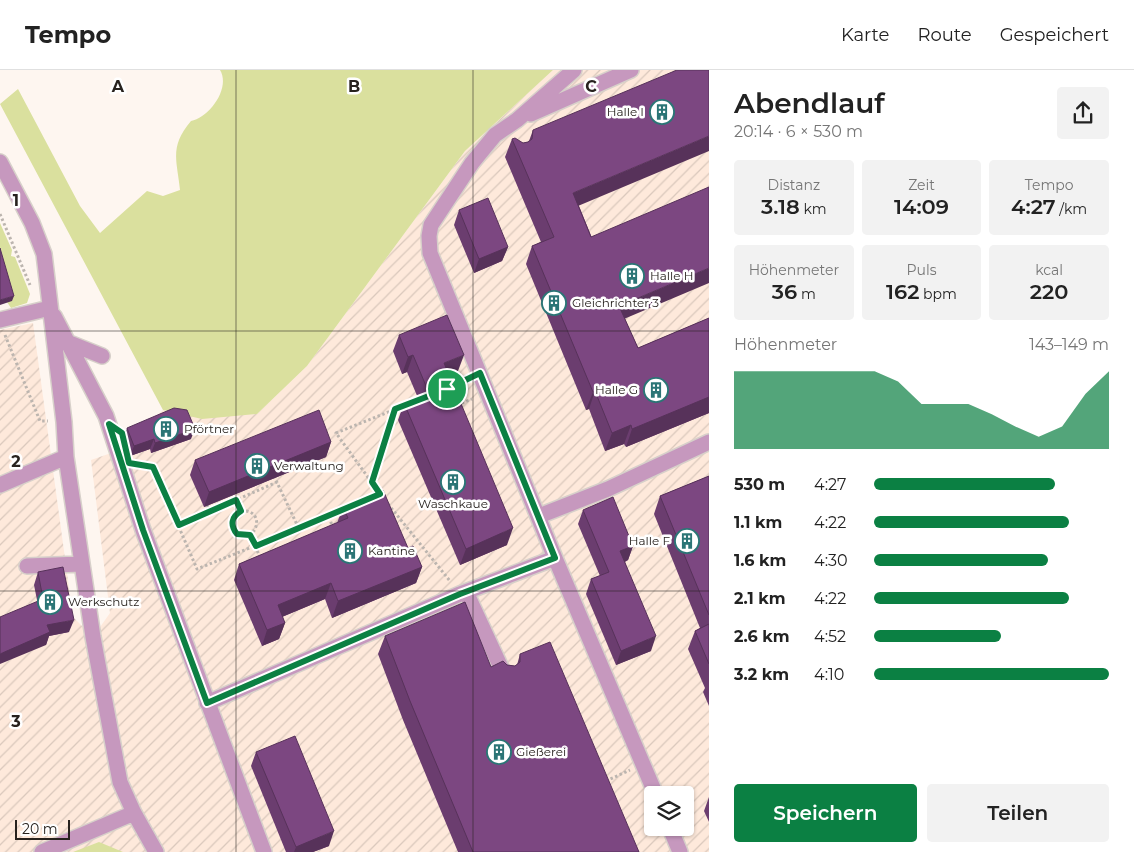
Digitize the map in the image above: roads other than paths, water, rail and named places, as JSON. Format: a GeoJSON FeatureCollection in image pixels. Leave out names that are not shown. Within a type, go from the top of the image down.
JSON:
{"type":"FeatureCollection","features":[{"type":"Feature","properties":{"kind":"street"},"geometry":{"type":"LineString","coordinates":[[574,70],[517,120],[496,135],[472,163],[431,225],[429,236],[430,253],[489,392],[555,558],[652,786]]}},
{"type":"Feature","properties":{"kind":"street"},"geometry":{"type":"LineString","coordinates":[[517,120],[631,70]]}},
{"type":"Feature","properties":{"kind":"street"},"geometry":{"type":"LineString","coordinates":[[496,135],[511,146]]}},
{"type":"Feature","properties":{"kind":"street"},"geometry":{"type":"LineString","coordinates":[[0,162],[32,223],[44,254],[64,422],[66,457],[81,564],[120,782],[134,814],[156,852]]}},
{"type":"Feature","properties":{"kind":"street"},"geometry":{"type":"LineString","coordinates":[[2,325],[34,312],[50,308]]}},
{"type":"Feature","properties":{"kind":"street"},"geometry":{"type":"LineString","coordinates":[[50,308],[67,342],[114,416],[143,530],[264,852]]}},
{"type":"Feature","properties":{"kind":"street"},"geometry":{"type":"LineString","coordinates":[[67,342],[102,356]]}},
{"type":"Feature","properties":{"kind":"street"},"geometry":{"type":"LineString","coordinates":[[539,516],[608,489],[709,442]]}},
{"type":"Feature","properties":{"kind":"street"},"geometry":{"type":"LineString","coordinates":[[0,485],[66,457]]}},
{"type":"Feature","properties":{"kind":"street"},"geometry":{"type":"LineString","coordinates":[[207,703],[463,593],[555,558]]}},
{"type":"Feature","properties":{"kind":"street"},"geometry":{"type":"LineString","coordinates":[[27,566],[81,564]]}},
{"type":"Feature","properties":{"kind":"street"},"geometry":{"type":"LineString","coordinates":[[463,593],[505,676]]}},
{"type":"Feature","properties":{"kind":"street"},"geometry":{"type":"LineString","coordinates":[[42,852],[134,814]]}},
{"type":"Feature","properties":{"kind":"street"},"geometry":{"type":"LineString","coordinates":[[673,836],[680,852]]}},
{"type":"Feature","properties":{"kind":"place","name":"Halle I"},"geometry":{"type":"Point","coordinates":[662,112]}},
{"type":"Feature","properties":{"kind":"place","name":"Halle H"},"geometry":{"type":"Point","coordinates":[632,276]}},
{"type":"Feature","properties":{"kind":"place","name":"Gleichrichter 3"},"geometry":{"type":"Point","coordinates":[554,303]}},
{"type":"Feature","properties":{"kind":"place","name":"Halle G"},"geometry":{"type":"Point","coordinates":[656,390]}},
{"type":"Feature","properties":{"kind":"place","name":"Pförtner"},"geometry":{"type":"Point","coordinates":[166,429]}},
{"type":"Feature","properties":{"kind":"place","name":"Verwaltung"},"geometry":{"type":"Point","coordinates":[257,466]}},
{"type":"Feature","properties":{"kind":"place","name":"Waschkaue"},"geometry":{"type":"Point","coordinates":[453,482]}},
{"type":"Feature","properties":{"kind":"place","name":"Halle F"},"geometry":{"type":"Point","coordinates":[687,541]}},
{"type":"Feature","properties":{"kind":"place","name":"Kantine"},"geometry":{"type":"Point","coordinates":[350,551]}},
{"type":"Feature","properties":{"kind":"place","name":"Werkschutz"},"geometry":{"type":"Point","coordinates":[50,602]}},
{"type":"Feature","properties":{"kind":"place","name":"Gießerei"},"geometry":{"type":"Point","coordinates":[499,752]}}]}
